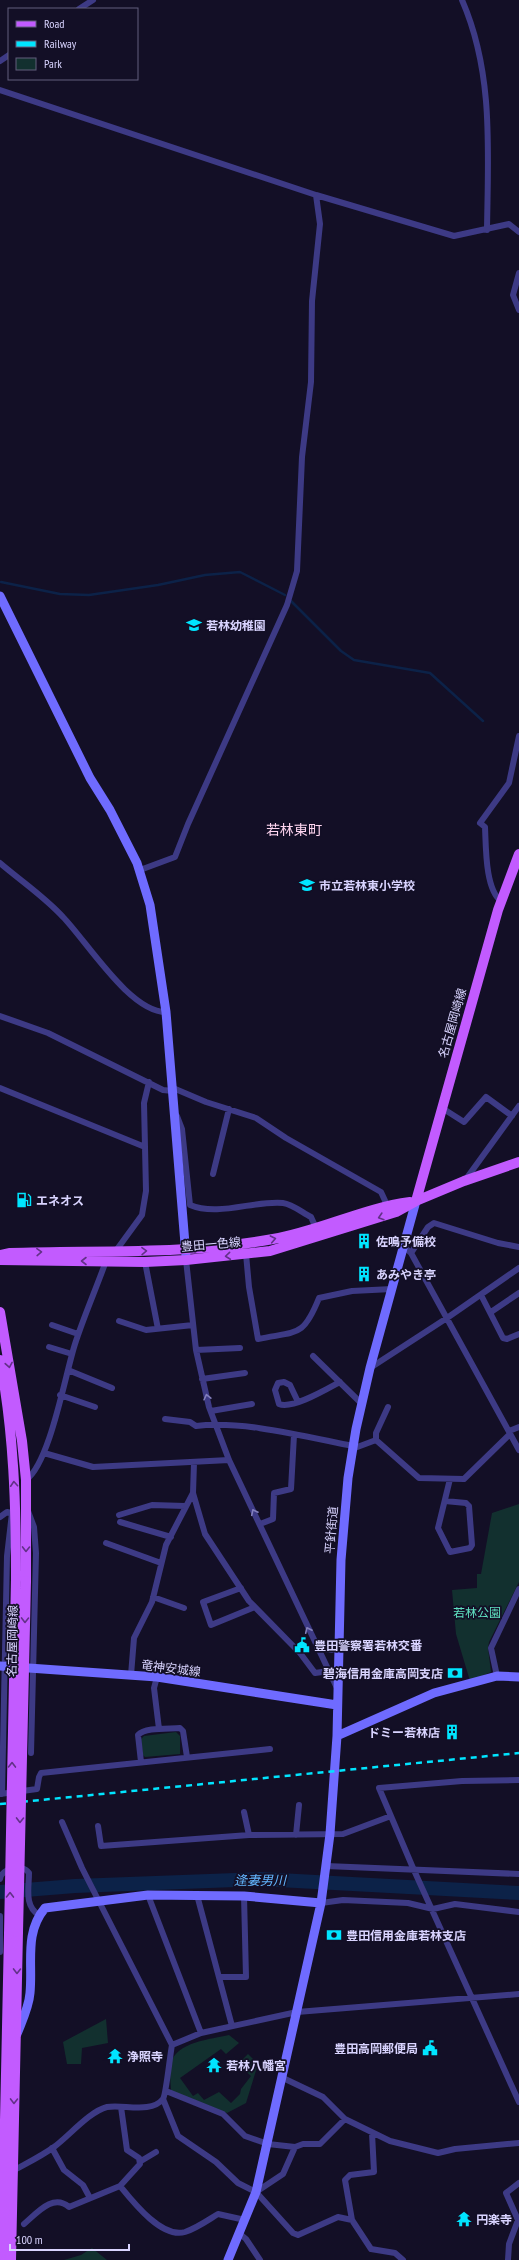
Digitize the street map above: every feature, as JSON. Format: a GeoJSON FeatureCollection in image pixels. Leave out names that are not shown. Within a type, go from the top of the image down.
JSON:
{"type":"FeatureCollection","features":[{"type":"Feature","properties":{"kind":"main road","name":"名古屋岡崎線"},"geometry":{"type":"LineString","coordinates":[[416,1201],[501,901],[519,854]]}},
{"type":"Feature","properties":{"kind":"main road","name":"豊田一色線"},"geometry":{"type":"LineString","coordinates":[[0,1255],[70,1251],[186,1255],[246,1254],[270,1251],[396,1212],[416,1201],[464,1181],[519,1162]]}},
{"type":"Feature","properties":{"kind":"main road","name":"豊田一色線"},"geometry":{"type":"LineString","coordinates":[[0,1260],[145,1262],[274,1239],[316,1228],[388,1205],[416,1201]]}},
{"type":"Feature","properties":{"kind":"main road","name":"名古屋岡崎線"},"geometry":{"type":"LineString","coordinates":[[0,1312],[22,1441],[27,1508],[21,1580],[13,1933],[16,2035],[11,2260]]}},
{"type":"Feature","properties":{"kind":"main road","name":"名古屋岡崎線"},"geometry":{"type":"LineString","coordinates":[[0,1360],[21,1580]]}},
{"type":"Feature","properties":{"kind":"main road","name":"名古屋岡崎線"},"geometry":{"type":"LineString","coordinates":[[2,2260],[2,2090],[4,2011],[13,1933]]}},
{"type":"Feature","properties":{"kind":"street"},"geometry":{"type":"LineString","coordinates":[[81,8],[93,0]]}},
{"type":"Feature","properties":{"kind":"street"},"geometry":{"type":"LineString","coordinates":[[462,0],[472,24],[485,87],[488,118],[487,230]]}},
{"type":"Feature","properties":{"kind":"street"},"geometry":{"type":"LineString","coordinates":[[0,90],[316,195],[454,236],[509,224],[519,232]]}},
{"type":"Feature","properties":{"kind":"street"},"geometry":{"type":"LineString","coordinates":[[140,870],[175,857],[188,824],[287,605],[294,583],[297,571],[302,457],[311,382],[312,301],[320,224],[316,195]]}},
{"type":"Feature","properties":{"kind":"street"},"geometry":{"type":"LineString","coordinates":[[519,274],[513,295],[519,310]]}},
{"type":"Feature","properties":{"kind":"street"},"geometry":{"type":"LineString","coordinates":[[0,596],[90,778],[110,810],[140,870],[150,905],[166,1012],[186,1255],[196,1350],[202,1378],[211,1411],[229,1460],[338,1690]]}},
{"type":"Feature","properties":{"kind":"street"},"geometry":{"type":"LineString","coordinates":[[501,901],[496,898],[488,870],[485,827],[480,823],[509,783],[519,736]]}},
{"type":"Feature","properties":{"kind":"street"},"geometry":{"type":"LineString","coordinates":[[0,863],[62,916],[134,999],[158,1012],[166,1012]]}},
{"type":"Feature","properties":{"kind":"street"},"geometry":{"type":"LineString","coordinates":[[0,1016],[48,1034],[163,1090],[173,1090],[256,1118],[286,1138],[381,1192],[388,1205]]}},
{"type":"Feature","properties":{"kind":"street"},"geometry":{"type":"LineString","coordinates":[[115,1252],[142,1215],[146,1191],[144,1103],[149,1082]]}},
{"type":"Feature","properties":{"kind":"street"},"geometry":{"type":"LineString","coordinates":[[0,1088],[145,1147]]}},
{"type":"Feature","properties":{"kind":"street"},"geometry":{"type":"LineString","coordinates":[[442,1108],[464,1122],[486,1097],[512,1116]]}},
{"type":"Feature","properties":{"kind":"street"},"geometry":{"type":"LineString","coordinates":[[464,1181],[519,1106]]}},
{"type":"Feature","properties":{"kind":"street"},"geometry":{"type":"LineString","coordinates":[[175,1108],[182,1129],[190,1205],[198,1208],[229,1208],[284,1203],[311,1217],[316,1228]]}},
{"type":"Feature","properties":{"kind":"street"},"geometry":{"type":"LineString","coordinates":[[213,1174],[229,1109]]}},
{"type":"Feature","properties":{"kind":"street","name":"平針街道"},"geometry":{"type":"LineString","coordinates":[[228,2260],[256,2192],[283,2078],[322,1900],[330,1834],[337,1736],[338,1645],[343,1523],[352,1448],[370,1368],[392,1289],[407,1250],[416,1201]]}},
{"type":"Feature","properties":{"kind":"street"},"geometry":{"type":"LineString","coordinates":[[519,1246],[498,1243],[434,1223],[428,1227],[407,1250],[447,1318],[519,1450]]}},
{"type":"Feature","properties":{"kind":"street"},"geometry":{"type":"LineString","coordinates":[[246,1254],[249,1287],[258,1339],[302,1330],[311,1320],[319,1298],[352,1291],[392,1289]]}},
{"type":"Feature","properties":{"kind":"street"},"geometry":{"type":"LineString","coordinates":[[26,1480],[36,1470],[44,1453],[78,1334],[106,1261]]}},
{"type":"Feature","properties":{"kind":"street"},"geometry":{"type":"LineString","coordinates":[[145,1262],[158,1329]]}},
{"type":"Feature","properties":{"kind":"street"},"geometry":{"type":"LineString","coordinates":[[370,1368],[447,1318],[519,1268]]}},
{"type":"Feature","properties":{"kind":"street"},"geometry":{"type":"LineString","coordinates":[[491,1312],[519,1293]]}},
{"type":"Feature","properties":{"kind":"street"},"geometry":{"type":"LineString","coordinates":[[481,1294],[504,1340],[519,1334]]}},
{"type":"Feature","properties":{"kind":"street"},"geometry":{"type":"LineString","coordinates":[[119,1321],[146,1330],[193,1325]]}},
{"type":"Feature","properties":{"kind":"street"},"geometry":{"type":"LineString","coordinates":[[52,1325],[78,1334]]}},
{"type":"Feature","properties":{"kind":"street"},"geometry":{"type":"LineString","coordinates":[[49,1347],[72,1354]]}},
{"type":"Feature","properties":{"kind":"street"},"geometry":{"type":"LineString","coordinates":[[196,1350],[240,1348]]}},
{"type":"Feature","properties":{"kind":"street"},"geometry":{"type":"LineString","coordinates":[[313,1356],[362,1404]]}},
{"type":"Feature","properties":{"kind":"street"},"geometry":{"type":"LineString","coordinates":[[68,1370],[112,1388]]}},
{"type":"Feature","properties":{"kind":"street"},"geometry":{"type":"LineString","coordinates":[[202,1378],[246,1372]]}},
{"type":"Feature","properties":{"kind":"street"},"geometry":{"type":"LineString","coordinates":[[298,1402],[340,1382]]}},
{"type":"Feature","properties":{"kind":"street"},"geometry":{"type":"LineString","coordinates":[[60,1395],[95,1407]]}},
{"type":"Feature","properties":{"kind":"street"},"geometry":{"type":"LineString","coordinates":[[211,1411],[252,1404]]}},
{"type":"Feature","properties":{"kind":"street"},"geometry":{"type":"LineString","coordinates":[[388,1407],[376,1433],[376,1440],[419,1478],[464,1479],[510,1433],[519,1427]]}},
{"type":"Feature","properties":{"kind":"street"},"geometry":{"type":"LineString","coordinates":[[165,1419],[190,1422],[196,1426],[216,1424],[294,1435],[352,1448],[376,1440]]}},
{"type":"Feature","properties":{"kind":"street"},"geometry":{"type":"LineString","coordinates":[[260,1524],[272,1519],[274,1493],[291,1489],[294,1435]]}},
{"type":"Feature","properties":{"kind":"street"},"geometry":{"type":"LineString","coordinates":[[44,1453],[93,1467],[229,1460]]}},
{"type":"Feature","properties":{"kind":"street"},"geometry":{"type":"LineString","coordinates":[[194,1462],[193,1493],[205,1534],[220,1560],[255,1608],[300,1653],[315,1673],[329,1671]]}},
{"type":"Feature","properties":{"kind":"street"},"geometry":{"type":"LineString","coordinates":[[445,1501],[466,1504],[468,1506],[472,1545],[470,1548],[450,1552],[438,1528],[450,1479]]}},
{"type":"Feature","properties":{"kind":"street"},"geometry":{"type":"LineString","coordinates":[[131,1675],[134,1638],[153,1597],[161,1563],[170,1537],[193,1493]]}},
{"type":"Feature","properties":{"kind":"street"},"geometry":{"type":"LineString","coordinates":[[119,1515],[152,1505],[185,1506]]}},
{"type":"Feature","properties":{"kind":"street"},"geometry":{"type":"LineString","coordinates":[[27,1508],[34,1527],[36,1553],[31,1753]]}},
{"type":"Feature","properties":{"kind":"street"},"geometry":{"type":"LineString","coordinates":[[0,1517],[7,1512],[14,1510],[7,1556],[3,1666],[1,1794],[37,1789],[41,1773],[187,1756],[270,1749]]}},
{"type":"Feature","properties":{"kind":"street"},"geometry":{"type":"LineString","coordinates":[[120,1522],[170,1537]]}},
{"type":"Feature","properties":{"kind":"street"},"geometry":{"type":"LineString","coordinates":[[106,1543],[161,1563]]}},
{"type":"Feature","properties":{"kind":"street"},"geometry":{"type":"LineString","coordinates":[[241,1588],[203,1602],[212,1626],[255,1608]]}},
{"type":"Feature","properties":{"kind":"street"},"geometry":{"type":"LineString","coordinates":[[497,1676],[491,1648],[519,1589]]}},
{"type":"Feature","properties":{"kind":"street"},"geometry":{"type":"LineString","coordinates":[[153,1597],[184,1608]]}},
{"type":"Feature","properties":{"kind":"street"},"geometry":{"type":"LineString","coordinates":[[317,1648],[332,1650],[338,1645]]}},
{"type":"Feature","properties":{"kind":"street","name":"竜神安城線"},"geometry":{"type":"LineString","coordinates":[[3,1666],[157,1677],[337,1705]]}},
{"type":"Feature","properties":{"kind":"street"},"geometry":{"type":"LineString","coordinates":[[337,1736],[434,1693],[497,1676],[519,1677]]}},
{"type":"Feature","properties":{"kind":"street"},"geometry":{"type":"LineString","coordinates":[[157,1677],[154,1688],[158,1729]]}},
{"type":"Feature","properties":{"kind":"street"},"geometry":{"type":"LineString","coordinates":[[141,1762],[138,1735],[140,1732],[158,1729],[180,1728],[183,1731],[187,1756]]}},
{"type":"Feature","properties":{"kind":"street"},"geometry":{"type":"LineString","coordinates":[[519,1780],[462,1781],[379,1788],[414,1870],[519,2102]]}},
{"type":"Feature","properties":{"kind":"street"},"geometry":{"type":"LineString","coordinates":[[296,1835],[299,1805]]}},
{"type":"Feature","properties":{"kind":"street"},"geometry":{"type":"LineString","coordinates":[[244,1812],[249,1835]]}},
{"type":"Feature","properties":{"kind":"street"},"geometry":{"type":"LineString","coordinates":[[98,1826],[101,1846],[249,1835],[343,1834],[391,1816]]}},
{"type":"Feature","properties":{"kind":"street"},"geometry":{"type":"LineString","coordinates":[[2,2178],[52,2148],[97,2111],[107,2107],[151,2106],[163,2099],[166,2091],[166,2074],[172,2045],[82,1868],[62,1822]]}},
{"type":"Feature","properties":{"kind":"street"},"geometry":{"type":"LineString","coordinates":[[326,1867],[519,1874]]}},
{"type":"Feature","properties":{"kind":"street"},"geometry":{"type":"LineString","coordinates":[[0,1877],[7,1869],[24,1868],[29,1873],[28,1900],[32,1910],[39,1915]]}},
{"type":"Feature","properties":{"kind":"street"},"geometry":{"type":"LineString","coordinates":[[148,1895],[201,2033]]}},
{"type":"Feature","properties":{"kind":"street"},"geometry":{"type":"LineString","coordinates":[[16,2035],[30,1999],[32,1934],[34,1923],[45,1908],[53,1906],[148,1895],[197,1895],[394,1902],[432,1908],[456,1904],[519,1912]]}},
{"type":"Feature","properties":{"kind":"street"},"geometry":{"type":"LineString","coordinates":[[197,1895],[232,2026]]}},
{"type":"Feature","properties":{"kind":"street"},"geometry":{"type":"LineString","coordinates":[[220,1977],[246,1977],[244,1896]]}},
{"type":"Feature","properties":{"kind":"street"},"geometry":{"type":"LineString","coordinates":[[0,1916],[0,1952]]}},
{"type":"Feature","properties":{"kind":"street"},"geometry":{"type":"LineString","coordinates":[[172,2045],[201,2033],[297,2012],[519,1994]]}},
{"type":"Feature","properties":{"kind":"street"},"geometry":{"type":"LineString","coordinates":[[283,2078],[323,2097],[345,2119],[390,2141],[438,2153],[455,2149],[519,2143]]}},
{"type":"Feature","properties":{"kind":"street"},"geometry":{"type":"LineString","coordinates":[[166,2091],[223,2114],[245,2136],[268,2144],[295,2147],[302,2144],[320,2144],[345,2119]]}},
{"type":"Feature","properties":{"kind":"street"},"geometry":{"type":"LineString","coordinates":[[163,2099],[178,2136],[216,2162],[238,2183],[256,2192],[293,2233],[298,2235],[338,2217],[352,2220]]}},
{"type":"Feature","properties":{"kind":"street"},"geometry":{"type":"LineString","coordinates":[[121,2107],[127,2150],[141,2162]]}},
{"type":"Feature","properties":{"kind":"street"},"geometry":{"type":"LineString","coordinates":[[372,2133],[374,2172],[350,2175],[345,2180],[352,2220],[371,2249],[395,2253],[403,2260]]}},
{"type":"Feature","properties":{"kind":"street"},"geometry":{"type":"LineString","coordinates":[[256,2192],[282,2174],[295,2147]]}},
{"type":"Feature","properties":{"kind":"street"},"geometry":{"type":"LineString","coordinates":[[52,2148],[64,2170],[83,2186],[90,2198]]}},
{"type":"Feature","properties":{"kind":"street"},"geometry":{"type":"LineString","coordinates":[[24,2224],[52,2202],[61,2202],[69,2208],[120,2186],[141,2162],[156,2152]]}},
{"type":"Feature","properties":{"kind":"street"},"geometry":{"type":"LineString","coordinates":[[508,2260],[508,2244],[518,2220],[506,2193],[519,2183]]}},
{"type":"Feature","properties":{"kind":"street"},"geometry":{"type":"LineString","coordinates":[[120,2186],[145,2214],[167,2230],[174,2233],[185,2232],[218,2214],[245,2220]]}},
{"type":"Feature","properties":{"kind":"street"},"geometry":{"type":"LineString","coordinates":[[240,2234],[246,2239],[260,2260]]}},
{"type":"Feature","properties":{"kind":"green space","name":"若林公園"},"geometry":{"type":"Polygon","coordinates":[[[519,1504],[519,1582],[489,1642],[488,1648],[491,1672],[470,1681],[456,1634],[452,1590],[477,1588],[477,1574],[481,1574],[492,1513],[519,1504]]]}},
{"type":"Feature","properties":{"kind":"green space"},"geometry":{"type":"Polygon","coordinates":[[[176,1732],[180,1736],[180,1754],[145,1757],[143,1755],[141,1739],[144,1736],[176,1732]]]}},
{"type":"Feature","properties":{"kind":"green space"},"geometry":{"type":"Polygon","coordinates":[[[106,2019],[108,2043],[82,2048],[81,2064],[67,2064],[63,2042],[106,2019]]]}},
{"type":"Feature","properties":{"kind":"green space"},"geometry":{"type":"Polygon","coordinates":[[[229,2035],[239,2043],[226,2054],[221,2049],[180,2078],[193,2096],[198,2093],[204,2100],[219,2092],[231,2103],[240,2094],[241,2089],[251,2076],[238,2064],[248,2054],[258,2064],[246,2103],[227,2113],[171,2092],[171,2064],[179,2051],[187,2046],[204,2040],[229,2035]]]}},
{"type":"Feature","properties":{"kind":"green space"},"geometry":{"type":"Polygon","coordinates":[[[92,2248],[107,2260],[64,2260],[81,2255],[92,2248]]]}},
{"type":"Feature","properties":{"kind":"waterway"},"geometry":{"type":"LineString","coordinates":[[1,582],[60,594],[89,595],[158,585],[205,575],[240,572],[285,595]]}},
{"type":"Feature","properties":{"kind":"waterway"},"geometry":{"type":"LineString","coordinates":[[291,601],[341,651],[354,660],[430,673],[483,721]]}},
{"type":"Feature","properties":{"kind":"waterway","name":"逢妻男川"},"geometry":{"type":"LineString","coordinates":[[0,1892],[75,1886],[260,1879],[519,1893]]}},
{"type":"Feature","properties":{"kind":"railway"},"geometry":{"type":"LineString","coordinates":[[0,1804],[519,1753]]}},
{"type":"Feature","properties":{"kind":"place","name":"若林幼稚園"},"geometry":{"type":"Point","coordinates":[194,625]}},
{"type":"Feature","properties":{"kind":"place","name":"市立若林東小学校"},"geometry":{"type":"Point","coordinates":[307,885]}},
{"type":"Feature","properties":{"kind":"place","name":"エネオス"},"geometry":{"type":"Point","coordinates":[24,1200]}},
{"type":"Feature","properties":{"kind":"place","name":"佐鳴予備校"},"geometry":{"type":"Point","coordinates":[364,1241]}},
{"type":"Feature","properties":{"kind":"place","name":"あみやき亭"},"geometry":{"type":"Point","coordinates":[364,1274]}},
{"type":"Feature","properties":{"kind":"place","name":"豊田警察署若林交番"},"geometry":{"type":"Point","coordinates":[302,1645]}},
{"type":"Feature","properties":{"kind":"place","name":"碧海信用金庫高岡支店"},"geometry":{"type":"Point","coordinates":[455,1673]}},
{"type":"Feature","properties":{"kind":"place","name":"ドミー若林店"},"geometry":{"type":"Point","coordinates":[452,1732]}},
{"type":"Feature","properties":{"kind":"place","name":"豊田信用金庫若林支店"},"geometry":{"type":"Point","coordinates":[334,1935]}},
{"type":"Feature","properties":{"kind":"place","name":"豊田高岡郵便局"},"geometry":{"type":"Point","coordinates":[430,2048]}},
{"type":"Feature","properties":{"kind":"place","name":"浄照寺"},"geometry":{"type":"Point","coordinates":[115,2056]}},
{"type":"Feature","properties":{"kind":"place","name":"若林八幡宮"},"geometry":{"type":"Point","coordinates":[214,2065]}},
{"type":"Feature","properties":{"kind":"place","name":"円楽寺"},"geometry":{"type":"Point","coordinates":[464,2219]}},
{"type":"Feature","properties":{"kind":"district","name":"若林東町"},"geometry":{"type":"Point","coordinates":[294,830]}}]}
